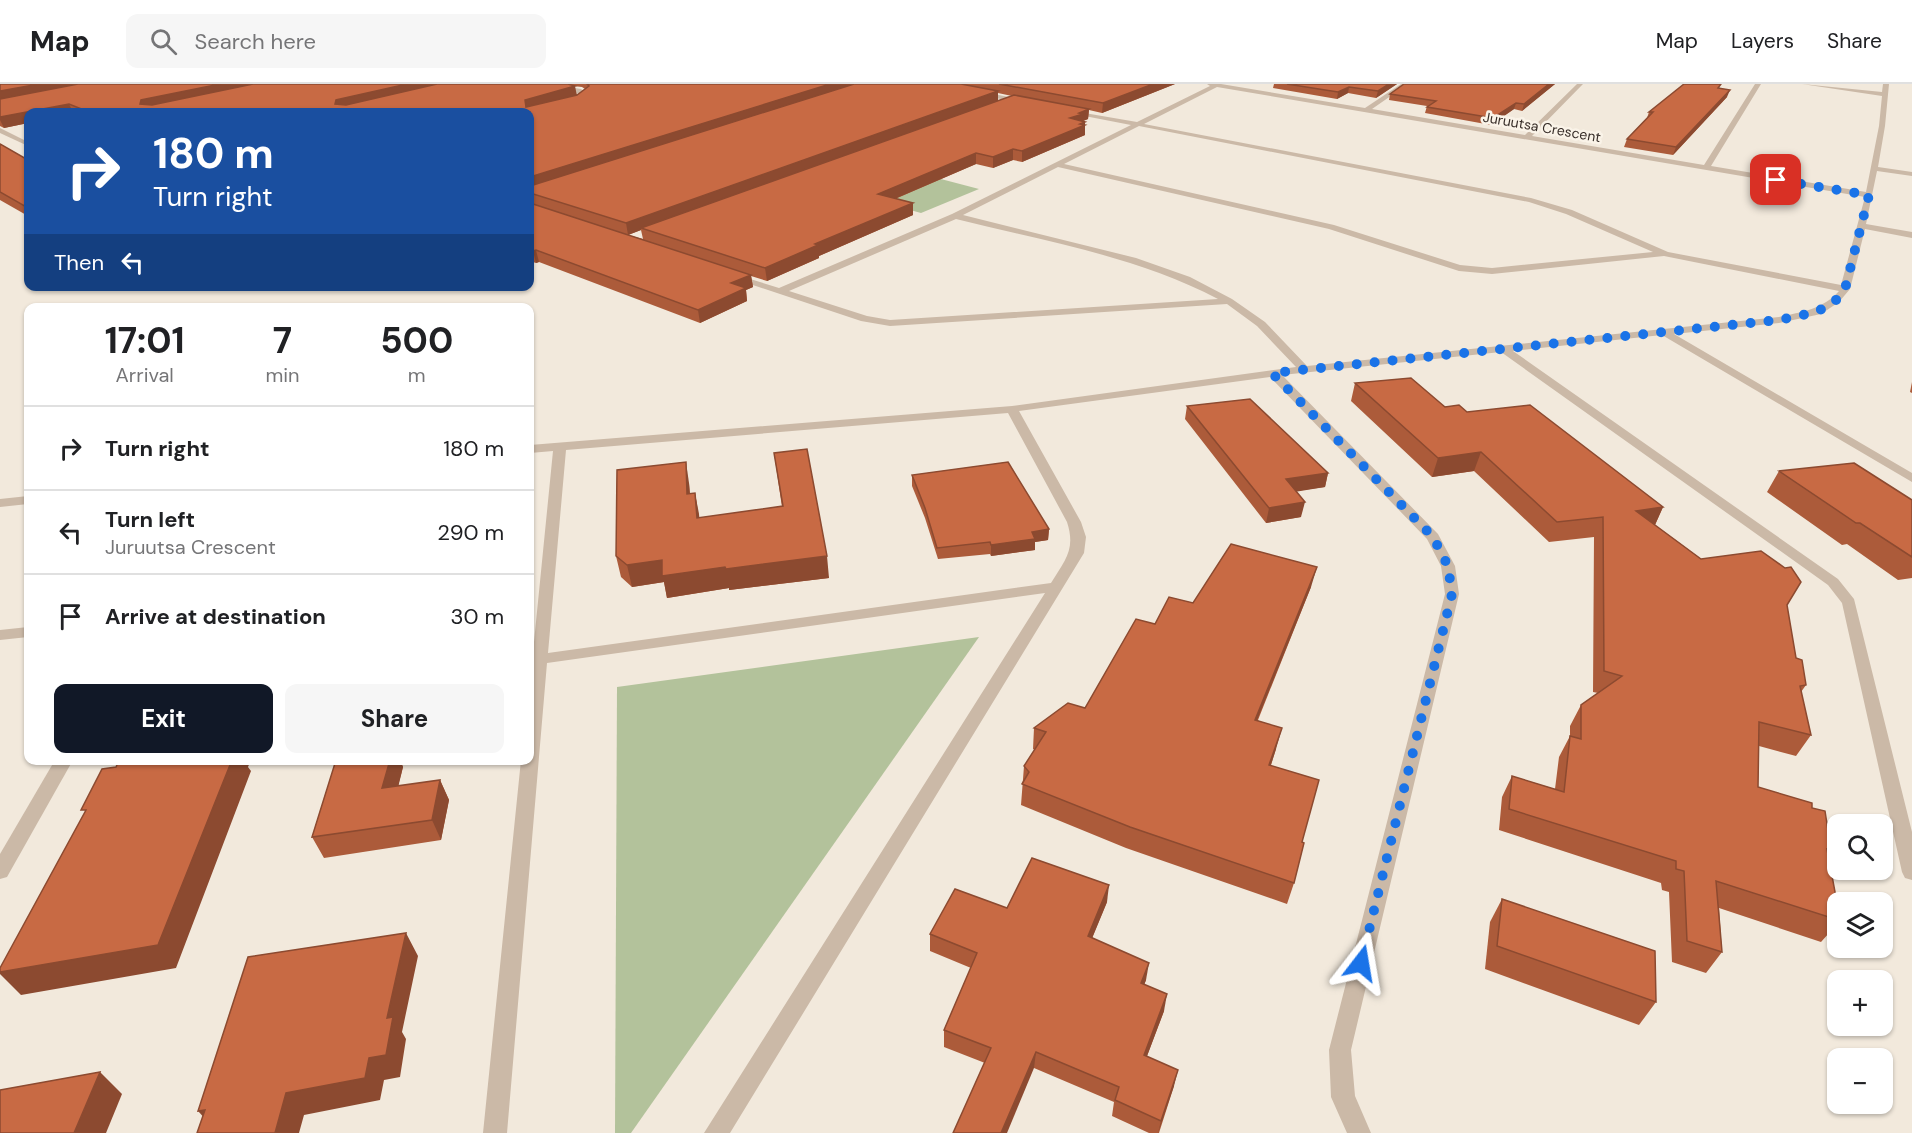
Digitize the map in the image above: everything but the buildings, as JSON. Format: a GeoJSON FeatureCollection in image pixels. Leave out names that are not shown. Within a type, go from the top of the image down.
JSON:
{"type":"FeatureCollection","features":[{"type":"Feature","properties":{"kind":"street"},"geometry":{"type":"LineString","coordinates":[[553,84],[579,90],[586,95],[564,104]]}},
{"type":"Feature","properties":{"kind":"street"},"geometry":{"type":"LineString","coordinates":[[779,292],[955,216],[1215,84]]}},
{"type":"Feature","properties":{"kind":"street","name":"Juruutsa Crescent"},"geometry":{"type":"LineString","coordinates":[[1215,84],[1869,195]]}},
{"type":"Feature","properties":{"kind":"street"},"geometry":{"type":"LineString","coordinates":[[1367,110],[1405,84]]}},
{"type":"Feature","properties":{"kind":"street"},"geometry":{"type":"LineString","coordinates":[[1527,137],[1580,84]]}},
{"type":"Feature","properties":{"kind":"street"},"geometry":{"type":"LineString","coordinates":[[1706,168],[1758,84]]}},
{"type":"Feature","properties":{"kind":"street"},"geometry":{"type":"LineString","coordinates":[[534,449],[1012,409],[1272,373],[1665,333],[1779,320],[1817,312],[1836,300],[1845,289],[1869,195],[1882,126],[1885,89],[1805,84]]}},
{"type":"Feature","properties":{"kind":"street"},"geometry":{"type":"LineString","coordinates":[[966,91],[1036,104]]}},
{"type":"Feature","properties":{"kind":"street"},"geometry":{"type":"LineString","coordinates":[[990,108],[1012,100]]}},
{"type":"Feature","properties":{"kind":"street"},"geometry":{"type":"LineString","coordinates":[[1059,109],[1530,200],[1569,212],[1666,254],[1845,289]]}},
{"type":"Feature","properties":{"kind":"street"},"geometry":{"type":"LineString","coordinates":[[0,130],[24,142]]}},
{"type":"Feature","properties":{"kind":"street"},"geometry":{"type":"LineString","coordinates":[[20,140],[24,139]]}},
{"type":"Feature","properties":{"kind":"street"},"geometry":{"type":"LineString","coordinates":[[1057,165],[1331,227],[1444,265],[1474,270],[1492,271],[1666,254]]}},
{"type":"Feature","properties":{"kind":"street"},"geometry":{"type":"LineString","coordinates":[[1873,168],[1912,174]]}},
{"type":"Feature","properties":{"kind":"street"},"geometry":{"type":"LineString","coordinates":[[955,216],[1133,260],[1187,279],[1229,301],[1261,324],[1305,370]]}},
{"type":"Feature","properties":{"kind":"street"},"geometry":{"type":"LineString","coordinates":[[1861,226],[1912,235]]}},
{"type":"Feature","properties":{"kind":"street"},"geometry":{"type":"LineString","coordinates":[[724,274],[865,319],[890,323],[1229,301]]}},
{"type":"Feature","properties":{"kind":"street"},"geometry":{"type":"LineString","coordinates":[[1665,333],[1912,478]]}},
{"type":"Feature","properties":{"kind":"street"},"geometry":{"type":"LineString","coordinates":[[1503,349],[1833,582],[1844,595],[1849,602],[1912,872]]}},
{"type":"Feature","properties":{"kind":"street"},"geometry":{"type":"LineString","coordinates":[[1272,373],[1433,537],[1448,566],[1452,594],[1340,1050],[1343,1097],[1359,1133]]}},
{"type":"Feature","properties":{"kind":"street"},"geometry":{"type":"LineString","coordinates":[[716,1133],[1077,553],[1079,537],[1074,522],[1012,409]]}},
{"type":"Feature","properties":{"kind":"street"},"geometry":{"type":"LineString","coordinates":[[534,722],[560,446]]}},
{"type":"Feature","properties":{"kind":"street"},"geometry":{"type":"LineString","coordinates":[[0,503],[24,500]]}},
{"type":"Feature","properties":{"kind":"street"},"geometry":{"type":"LineString","coordinates":[[540,659],[1056,587]]}},
{"type":"Feature","properties":{"kind":"street"},"geometry":{"type":"LineString","coordinates":[[0,635],[24,632]]}},
{"type":"Feature","properties":{"kind":"street"},"geometry":{"type":"LineString","coordinates":[[0,871],[61,765]]}},
{"type":"Feature","properties":{"kind":"street"},"geometry":{"type":"LineString","coordinates":[[495,1133],[530,765]]}},
{"type":"Feature","properties":{"kind":"green space"},"geometry":{"type":"Polygon","coordinates":[[[876,162],[979,189],[921,213],[816,184],[876,162]]]}},
{"type":"Feature","properties":{"kind":"green space"},"geometry":{"type":"Polygon","coordinates":[[[979,637],[631,1133],[615,1133],[617,687],[979,637]]]}},
{"type":"Feature","properties":{"kind":"route"},"geometry":{"type":"LineString","coordinates":[[1361,963],[1452,594],[1448,566],[1433,537],[1272,373],[1779,320],[1817,312],[1836,300],[1845,289],[1869,195],[1776,180]]}}]}
